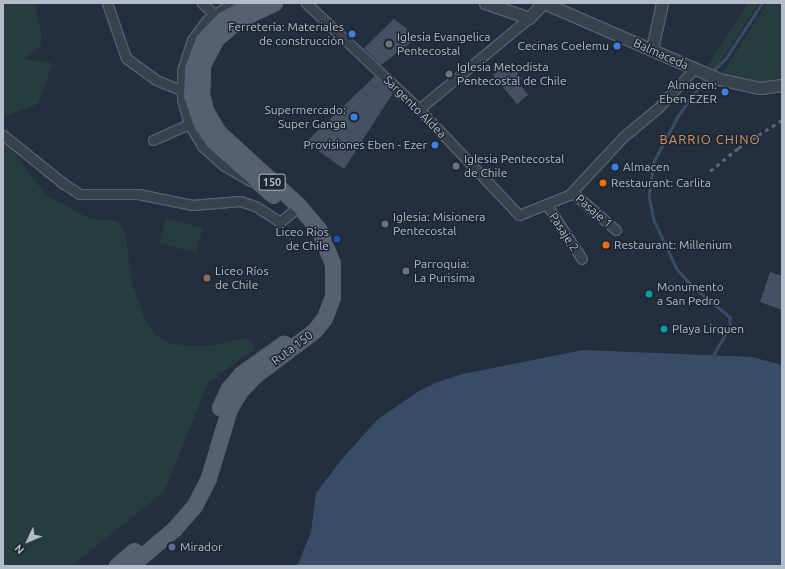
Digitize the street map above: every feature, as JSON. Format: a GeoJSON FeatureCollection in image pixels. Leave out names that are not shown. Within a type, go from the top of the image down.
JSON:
{"type":"FeatureCollection","features":[{"type":"Feature","properties":{"kind":"main road","name":"Ruta 150"},"geometry":{"type":"LineString","coordinates":[[117,566],[166,525],[187,502],[202,471],[220,408],[236,381],[249,368],[299,333],[319,310],[326,283],[323,259],[312,234],[296,210],[262,187],[228,157],[207,134],[197,115],[190,87],[196,57],[207,34],[231,14],[252,3]]}},
{"type":"Feature","properties":{"kind":"main road","name":"Ruta 150"},"geometry":{"type":"LineString","coordinates":[[130,566],[175,529],[195,506],[209,478],[230,409],[240,391],[254,377],[309,337],[328,312],[335,281],[331,255],[320,231],[296,210],[219,133],[206,111],[202,95],[203,65],[217,39],[238,21],[275,3]]}},
{"type":"Feature","properties":{"kind":"street"},"geometry":{"type":"LineString","coordinates":[[107,3],[126,58],[156,80],[181,90]]}},
{"type":"Feature","properties":{"kind":"street"},"geometry":{"type":"LineString","coordinates":[[202,3],[214,14]]}},
{"type":"Feature","properties":{"kind":"street","name":"Sargento Aldea"},"geometry":{"type":"LineString","coordinates":[[306,3],[419,109],[519,215],[547,205]]}},
{"type":"Feature","properties":{"kind":"street"},"geometry":{"type":"LineString","coordinates":[[485,3],[528,18]]}},
{"type":"Feature","properties":{"kind":"street"},"geometry":{"type":"LineString","coordinates":[[419,109],[528,18],[543,3]]}},
{"type":"Feature","properties":{"kind":"street","name":"Balmaceda"},"geometry":{"type":"LineString","coordinates":[[543,3],[652,49],[718,79],[760,88],[782,85]]}},
{"type":"Feature","properties":{"kind":"street"},"geometry":{"type":"LineString","coordinates":[[652,49],[662,3]]}},
{"type":"Feature","properties":{"kind":"street"},"geometry":{"type":"LineString","coordinates":[[226,4],[202,26],[189,47],[182,70],[181,90],[189,124],[198,141],[213,156],[234,172],[262,187]]}},
{"type":"Feature","properties":{"kind":"street"},"geometry":{"type":"LineString","coordinates":[[547,205],[572,192],[623,137],[699,71]]}},
{"type":"Feature","properties":{"kind":"street"},"geometry":{"type":"LineString","coordinates":[[153,140],[189,124]]}},
{"type":"Feature","properties":{"kind":"street"},"geometry":{"type":"LineString","coordinates":[[3,135],[64,184],[80,194],[138,194],[192,205],[240,201],[257,207],[278,222],[284,221],[296,210]]}},
{"type":"Feature","properties":{"kind":"street","name":"Pasaje 1"},"geometry":{"type":"LineString","coordinates":[[572,192],[616,230]]}},
{"type":"Feature","properties":{"kind":"street","name":"Pasaje 2"},"geometry":{"type":"LineString","coordinates":[[547,205],[582,259]]}},
{"type":"Feature","properties":{"kind":"green space"},"geometry":{"type":"Polygon","coordinates":[[[3,3],[35,3],[42,38],[40,46],[24,59],[53,63],[38,104],[3,117],[3,3]]]}},
{"type":"Feature","properties":{"kind":"green space"},"geometry":{"type":"Polygon","coordinates":[[[748,3],[759,3],[715,70],[707,67],[748,3]]]}},
{"type":"Feature","properties":{"kind":"green space"},"geometry":{"type":"Polygon","coordinates":[[[767,3],[782,3],[782,77],[758,83],[722,74],[767,3]]]}},
{"type":"Feature","properties":{"kind":"green space"},"geometry":{"type":"Polygon","coordinates":[[[3,138],[46,195],[91,219],[117,221],[125,232],[132,283],[146,323],[157,336],[169,343],[189,346],[211,346],[245,338],[255,345],[253,351],[209,381],[164,492],[71,566],[3,566],[3,138]]]}},
{"type":"Feature","properties":{"kind":"green space"},"geometry":{"type":"Polygon","coordinates":[[[166,218],[203,228],[196,253],[159,243],[166,218]]]}},
{"type":"Feature","properties":{"kind":"water"},"geometry":{"type":"Polygon","coordinates":[[[583,350],[752,357],[782,365],[782,566],[297,566],[311,532],[316,493],[342,459],[377,420],[419,391],[440,381],[463,374],[583,350]]]}},
{"type":"Feature","properties":{"kind":"building","name":"Iglesia Evangelica Pentecostal"},"geometry":{"type":"Polygon","coordinates":[[[394,19],[406,28],[414,40],[381,65],[364,48],[394,19]]]}},
{"type":"Feature","properties":{"kind":"building"},"geometry":{"type":"Polygon","coordinates":[[[504,66],[511,74],[515,70],[522,78],[518,82],[528,95],[517,104],[493,75],[504,66]]]}},
{"type":"Feature","properties":{"kind":"building","name":"Supermercado: Super Ganga"},"geometry":{"type":"Polygon","coordinates":[[[375,76],[393,93],[344,169],[306,142],[375,76]]]}},
{"type":"Feature","properties":{"kind":"building"},"geometry":{"type":"Polygon","coordinates":[[[770,272],[782,276],[782,310],[760,302],[770,272]]]}},
{"type":"Feature","properties":{"kind":"waterway"},"geometry":{"type":"LineString","coordinates":[[712,72],[726,58],[762,3]]}},
{"type":"Feature","properties":{"kind":"waterway"},"geometry":{"type":"LineString","coordinates":[[707,77],[679,115],[654,162],[649,196],[654,220],[677,269],[693,287],[730,317],[730,327],[714,355]]}},
{"type":"Feature","properties":{"kind":"railway"},"geometry":{"type":"LineString","coordinates":[[710,171],[738,148],[782,120]]}},
{"type":"Feature","properties":{"kind":"place","name":"Ferretería: Materiales de construcción"},"geometry":{"type":"Point","coordinates":[352,34]}},
{"type":"Feature","properties":{"kind":"place","name":"Iglesia Evangelica Pentecostal"},"geometry":{"type":"Point","coordinates":[389,44]}},
{"type":"Feature","properties":{"kind":"place","name":"Cecinas Coelemu"},"geometry":{"type":"Point","coordinates":[617,46]}},
{"type":"Feature","properties":{"kind":"place","name":"Iglesia Metodista Pentecostal de Chile"},"geometry":{"type":"Point","coordinates":[449,74]}},
{"type":"Feature","properties":{"kind":"place","name":"Almacen: Eben EZER"},"geometry":{"type":"Point","coordinates":[725,92]}},
{"type":"Feature","properties":{"kind":"place","name":"Supermercado: Super Ganga"},"geometry":{"type":"Point","coordinates":[354,117]}},
{"type":"Feature","properties":{"kind":"place","name":"Provisiones Eben - Ezer"},"geometry":{"type":"Point","coordinates":[435,145]}},
{"type":"Feature","properties":{"kind":"place","name":"Iglesia Pentecostal de Chile"},"geometry":{"type":"Point","coordinates":[456,166]}},
{"type":"Feature","properties":{"kind":"place","name":"Almacen"},"geometry":{"type":"Point","coordinates":[615,167]}},
{"type":"Feature","properties":{"kind":"place","name":"Restaurant: Carlita"},"geometry":{"type":"Point","coordinates":[603,183]}},
{"type":"Feature","properties":{"kind":"place","name":"Iglesia: Misionera Pentecostal"},"geometry":{"type":"Point","coordinates":[385,224]}},
{"type":"Feature","properties":{"kind":"place","name":"Liceo Rios de Chile"},"geometry":{"type":"Point","coordinates":[337,239]}},
{"type":"Feature","properties":{"kind":"place","name":"Restaurant: Millenium"},"geometry":{"type":"Point","coordinates":[606,245]}},
{"type":"Feature","properties":{"kind":"place","name":"Parroquia: La Purisima"},"geometry":{"type":"Point","coordinates":[406,271]}},
{"type":"Feature","properties":{"kind":"place","name":"Liceo Ríos de Chile"},"geometry":{"type":"Point","coordinates":[207,278]}},
{"type":"Feature","properties":{"kind":"place","name":"Monumento a San Pedro"},"geometry":{"type":"Point","coordinates":[649,294]}},
{"type":"Feature","properties":{"kind":"place","name":"Playa Lirquen"},"geometry":{"type":"Point","coordinates":[664,329]}},
{"type":"Feature","properties":{"kind":"place","name":"Mirador"},"geometry":{"type":"Point","coordinates":[172,547]}},
{"type":"Feature","properties":{"kind":"district","name":"BARRIO CHINO"},"geometry":{"type":"Point","coordinates":[710,139]}}]}
